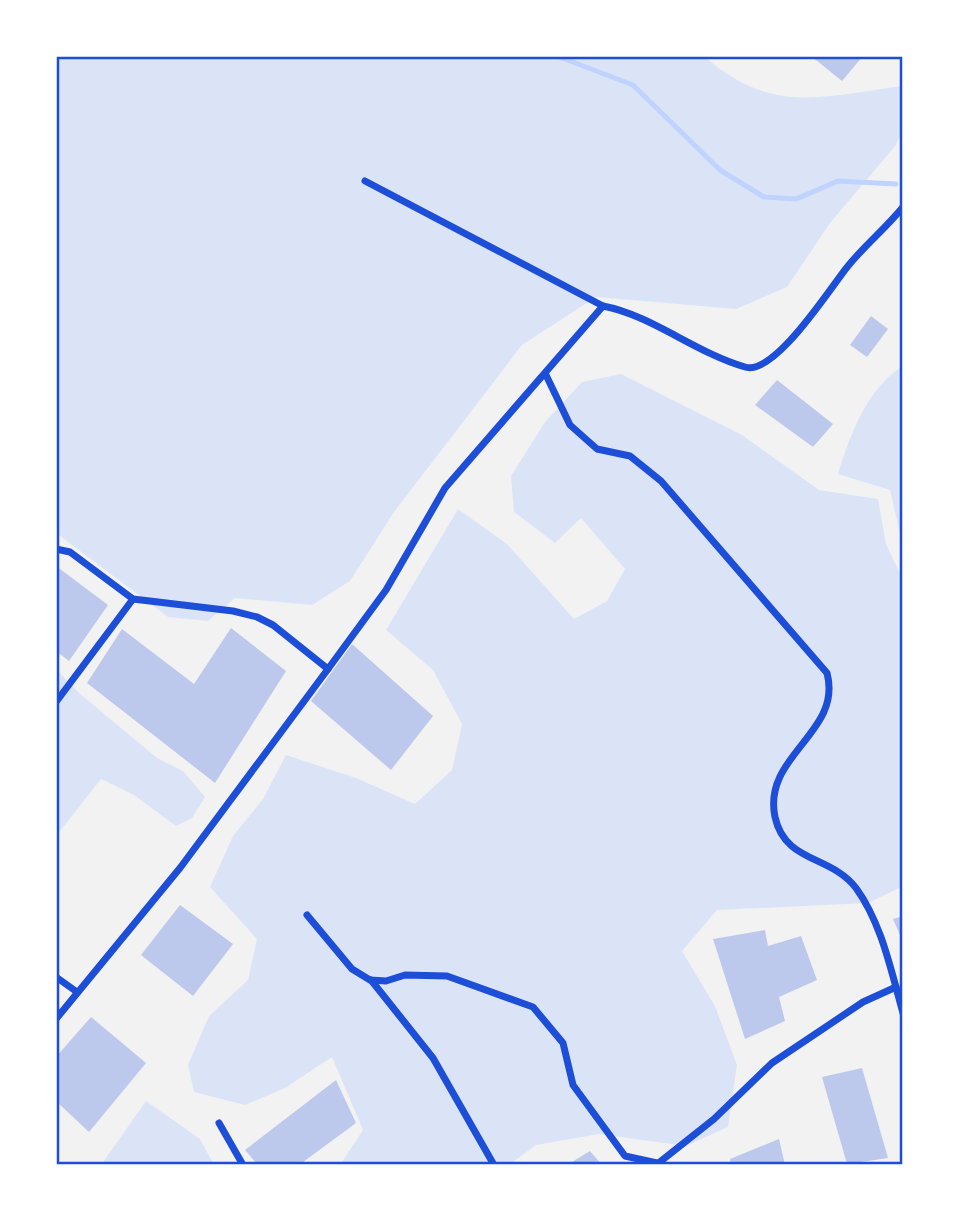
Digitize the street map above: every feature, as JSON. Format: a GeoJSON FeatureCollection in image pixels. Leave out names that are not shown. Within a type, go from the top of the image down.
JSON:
{"type":"FeatureCollection","features":[{"type":"Feature","properties":{"kind":"street"},"geometry":{"type":"LineString","coordinates":[[365,181],[603,306],[626,313],[687,345],[748,369],[763,366],[808,320],[849,264],[903,208]]}},
{"type":"Feature","properties":{"kind":"street"},"geometry":{"type":"LineString","coordinates":[[56,1019],[180,868],[386,590],[445,488],[546,375],[603,306]]}},
{"type":"Feature","properties":{"kind":"street"},"geometry":{"type":"LineString","coordinates":[[546,375],[570,425],[597,449],[630,456],[655,475],[827,673],[831,691],[827,706],[775,786],[772,796],[776,820],[790,848],[839,872],[855,887],[876,923],[903,1013]]}},
{"type":"Feature","properties":{"kind":"street"},"geometry":{"type":"LineString","coordinates":[[56,549],[70,552],[134,599],[233,611],[257,617],[273,625],[328,669]]}},
{"type":"Feature","properties":{"kind":"street"},"geometry":{"type":"LineString","coordinates":[[56,702],[134,599]]}},
{"type":"Feature","properties":{"kind":"street"},"geometry":{"type":"LineString","coordinates":[[307,915],[352,969],[370,980],[433,1058],[494,1165]]}},
{"type":"Feature","properties":{"kind":"street"},"geometry":{"type":"LineString","coordinates":[[370,980],[386,981],[405,975],[447,976],[533,1007],[563,1043],[573,1085],[625,1156],[657,1164],[714,1119],[746,1084],[772,1063],[863,1002],[896,987]]}},
{"type":"Feature","properties":{"kind":"street"},"geometry":{"type":"LineString","coordinates":[[56,977],[77,992]]}},
{"type":"Feature","properties":{"kind":"street"},"geometry":{"type":"LineString","coordinates":[[219,1123],[243,1165]]}},
{"type":"Feature","properties":{"kind":"shaded area"},"geometry":{"type":"Polygon","coordinates":[[[56,56],[704,56],[729,75],[752,87],[775,94],[822,97],[903,86],[903,129],[896,145],[830,223],[787,287],[736,309],[596,297],[522,345],[394,512],[350,581],[312,605],[235,598],[208,621],[168,617],[56,533],[56,56]]]}},
{"type":"Feature","properties":{"kind":"shaded area"},"geometry":{"type":"Polygon","coordinates":[[[903,366],[903,547],[890,490],[838,474],[854,428],[870,400],[890,375],[903,366]]]}},
{"type":"Feature","properties":{"kind":"shaded area"},"geometry":{"type":"Polygon","coordinates":[[[621,374],[742,435],[819,490],[878,499],[886,544],[903,580],[903,886],[868,903],[717,910],[682,951],[715,1006],[737,1065],[728,1127],[686,1146],[599,1134],[536,1145],[509,1165],[340,1165],[363,1130],[332,1057],[285,1088],[245,1105],[194,1092],[188,1065],[209,1016],[248,980],[257,939],[210,887],[233,836],[263,799],[286,755],[356,778],[415,804],[452,770],[462,724],[433,670],[386,630],[458,509],[507,544],[574,619],[607,601],[625,569],[581,518],[555,543],[514,512],[511,476],[545,422],[582,382],[621,374]]]}},
{"type":"Feature","properties":{"kind":"shaded area"},"geometry":{"type":"Polygon","coordinates":[[[56,669],[79,693],[157,758],[183,771],[205,797],[192,818],[176,826],[134,795],[101,779],[56,836],[56,669]]]}},
{"type":"Feature","properties":{"kind":"shaded area"},"geometry":{"type":"Polygon","coordinates":[[[146,1101],[200,1139],[214,1165],[101,1165],[146,1101]]]}},
{"type":"Feature","properties":{"kind":"building"},"geometry":{"type":"Polygon","coordinates":[[[811,56],[863,56],[842,81],[811,56]]]}},
{"type":"Feature","properties":{"kind":"building"},"geometry":{"type":"Polygon","coordinates":[[[871,316],[888,329],[867,357],[850,345],[871,316]]]}},
{"type":"Feature","properties":{"kind":"building"},"geometry":{"type":"Polygon","coordinates":[[[777,380],[833,424],[813,447],[755,405],[777,380]]]}},
{"type":"Feature","properties":{"kind":"building"},"geometry":{"type":"Polygon","coordinates":[[[56,566],[108,605],[69,661],[56,651],[56,566]]]}},
{"type":"Feature","properties":{"kind":"building"},"geometry":{"type":"Polygon","coordinates":[[[231,628],[286,671],[215,783],[87,683],[122,629],[194,684],[231,628]]]}},
{"type":"Feature","properties":{"kind":"building"},"geometry":{"type":"Polygon","coordinates":[[[352,644],[433,716],[391,770],[311,701],[352,644]]]}},
{"type":"Feature","properties":{"kind":"building"},"geometry":{"type":"Polygon","coordinates":[[[180,905],[233,944],[193,996],[141,955],[180,905]]]}},
{"type":"Feature","properties":{"kind":"building"},"geometry":{"type":"Polygon","coordinates":[[[903,916],[903,942],[893,919],[903,916]]]}},
{"type":"Feature","properties":{"kind":"building"},"geometry":{"type":"Polygon","coordinates":[[[765,930],[768,946],[801,936],[817,980],[779,997],[785,1021],[745,1039],[713,939],[765,930]]]}},
{"type":"Feature","properties":{"kind":"building"},"geometry":{"type":"Polygon","coordinates":[[[91,1017],[146,1063],[89,1132],[56,1101],[56,1057],[91,1017]]]}},
{"type":"Feature","properties":{"kind":"building"},"geometry":{"type":"Polygon","coordinates":[[[862,1068],[888,1158],[847,1164],[822,1077],[862,1068]]]}},
{"type":"Feature","properties":{"kind":"building"},"geometry":{"type":"Polygon","coordinates":[[[336,1080],[356,1123],[299,1165],[258,1165],[245,1150],[336,1080]]]}},
{"type":"Feature","properties":{"kind":"building"},"geometry":{"type":"Polygon","coordinates":[[[779,1139],[785,1165],[731,1165],[730,1159],[779,1139]]]}},
{"type":"Feature","properties":{"kind":"building"},"geometry":{"type":"Polygon","coordinates":[[[590,1151],[602,1165],[567,1165],[590,1151]]]}},
{"type":"Feature","properties":{"kind":"waterway"},"geometry":{"type":"LineString","coordinates":[[557,56],[633,85],[720,170],[764,197],[796,199],[838,181],[896,184]]}}]}
